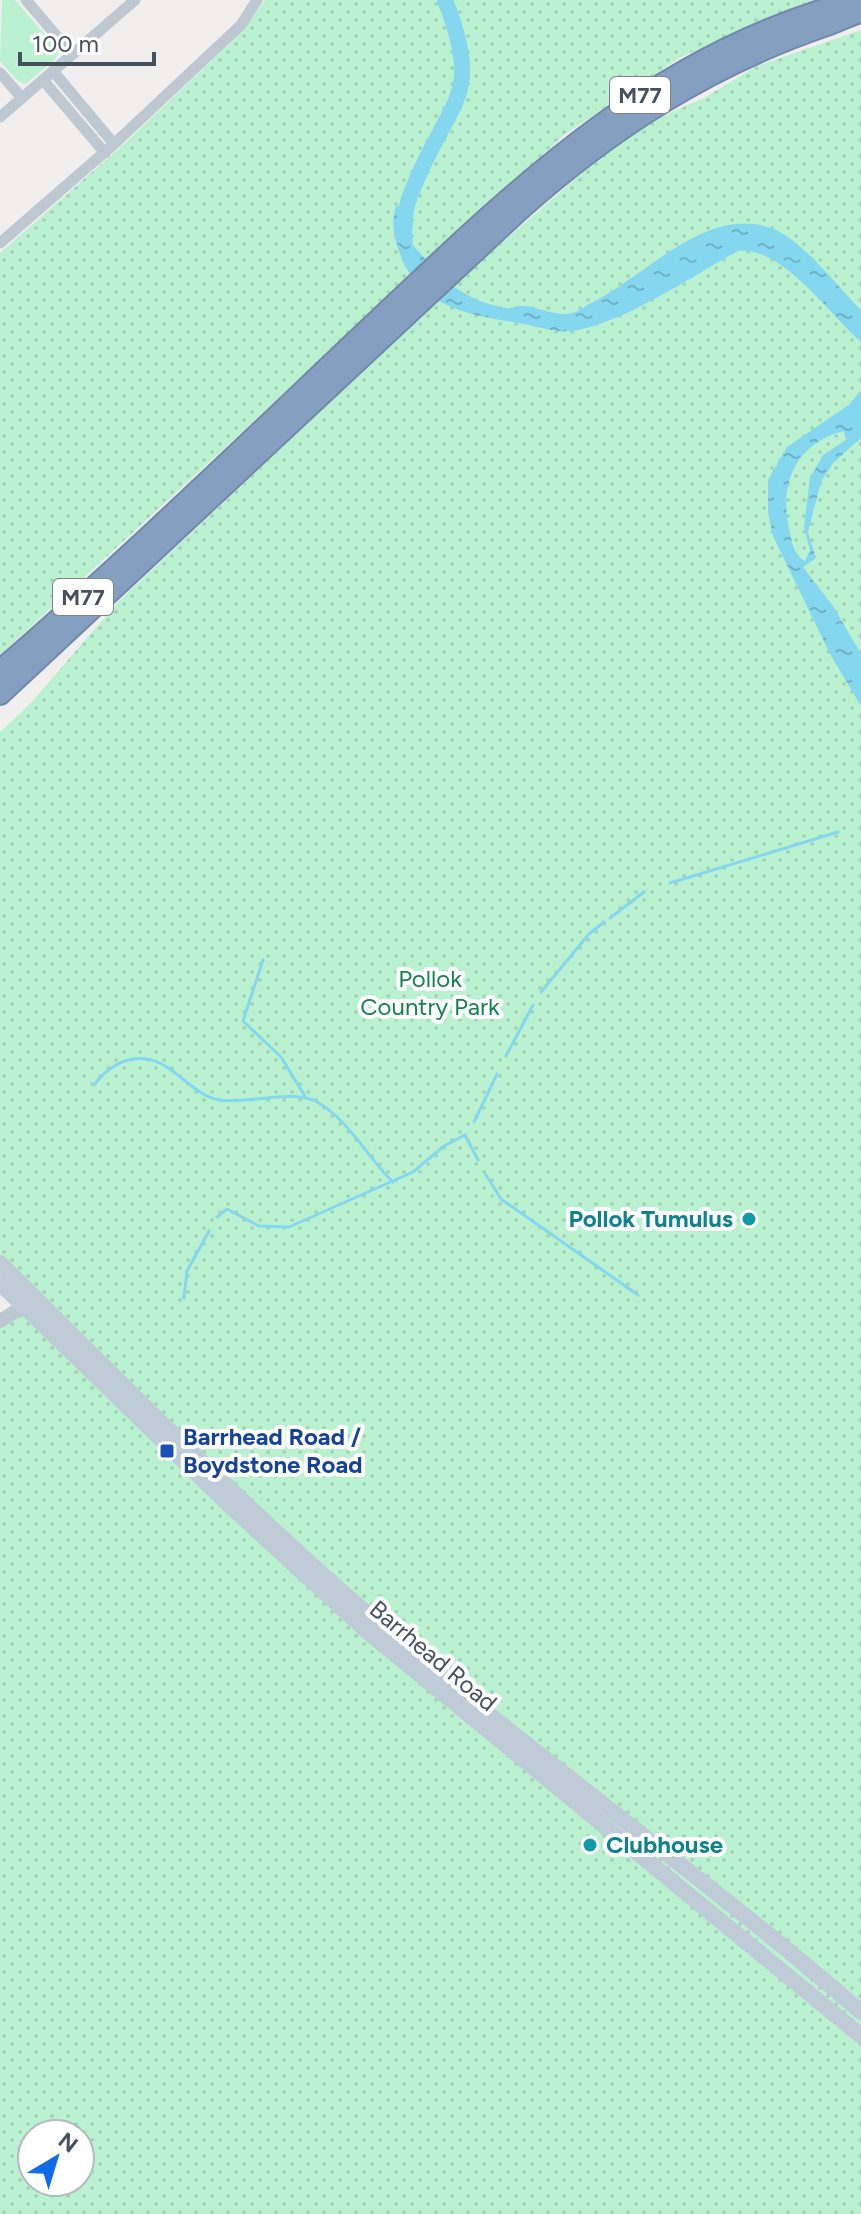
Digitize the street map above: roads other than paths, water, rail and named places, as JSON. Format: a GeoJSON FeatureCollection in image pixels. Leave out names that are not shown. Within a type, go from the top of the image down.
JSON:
{"type":"FeatureCollection","features":[{"type":"Feature","properties":{"kind":"highway","name":"M77"},"geometry":{"type":"LineString","coordinates":[[0,694],[117,586],[567,148],[659,83],[755,34],[857,0]]}},
{"type":"Feature","properties":{"kind":"highway","name":"M77"},"geometry":{"type":"LineString","coordinates":[[462,252],[558,176],[666,98],[742,57],[861,12]]}},
{"type":"Feature","properties":{"kind":"highway","name":"M77"},"geometry":{"type":"LineString","coordinates":[[0,671],[404,307]]}},
{"type":"Feature","properties":{"kind":"highway"},"geometry":{"type":"LineString","coordinates":[[0,711],[117,586]]}},
{"type":"Feature","properties":{"kind":"main road","name":"Barrhead Road"},"geometry":{"type":"LineString","coordinates":[[0,1263],[20,1298]]}},
{"type":"Feature","properties":{"kind":"main road","name":"Barrhead Road"},"geometry":{"type":"LineString","coordinates":[[0,1283],[398,1640],[861,2012]]}},
{"type":"Feature","properties":{"kind":"main road","name":"Barrhead Road"},"geometry":{"type":"LineString","coordinates":[[131,1401],[231,1507],[392,1653],[861,2036]]}},
{"type":"Feature","properties":{"kind":"street"},"geometry":{"type":"LineString","coordinates":[[26,0],[72,54]]}},
{"type":"Feature","properties":{"kind":"street"},"geometry":{"type":"LineString","coordinates":[[0,117],[135,0]]}},
{"type":"Feature","properties":{"kind":"street"},"geometry":{"type":"LineString","coordinates":[[0,243],[110,148],[241,25],[257,0]]}},
{"type":"Feature","properties":{"kind":"street"},"geometry":{"type":"LineString","coordinates":[[53,71],[110,148]]}},
{"type":"Feature","properties":{"kind":"street"},"geometry":{"type":"LineString","coordinates":[[0,73],[22,98]]}},
{"type":"Feature","properties":{"kind":"street"},"geometry":{"type":"LineString","coordinates":[[43,80],[110,148]]}},
{"type":"Feature","properties":{"kind":"street"},"geometry":{"type":"LineString","coordinates":[[0,1321],[20,1298]]}},
{"type":"Feature","properties":{"kind":"water"},"geometry":{"type":"Polygon","coordinates":[[[396,206],[411,209],[413,245],[453,286],[490,304],[506,308],[524,306],[560,314],[580,310],[700,234],[723,226],[747,224],[771,228],[807,252],[861,310],[861,342],[788,270],[754,252],[738,251],[619,317],[578,330],[551,330],[470,313],[437,300],[411,276],[395,239],[393,220],[396,206]]]}},
{"type":"Feature","properties":{"kind":"water"},"geometry":{"type":"Polygon","coordinates":[[[861,390],[861,438],[833,463],[821,482],[808,532],[816,558],[803,567],[833,606],[861,654],[861,706],[830,654],[773,536],[768,513],[768,480],[787,447],[850,404],[861,390]],[[844,431],[814,445],[803,455],[789,481],[787,511],[792,543],[805,561],[810,550],[804,527],[810,478],[823,455],[846,440],[844,431]]]}},
{"type":"Feature","properties":{"kind":"waterway"},"geometry":{"type":"LineString","coordinates":[[405,226],[410,197],[451,112],[462,77],[456,32],[445,0]]}},
{"type":"Feature","properties":{"kind":"waterway"},"geometry":{"type":"LineString","coordinates":[[670,883],[838,832]]}},
{"type":"Feature","properties":{"kind":"waterway"},"geometry":{"type":"LineString","coordinates":[[610,918],[644,892]]}},
{"type":"Feature","properties":{"kind":"waterway"},"geometry":{"type":"LineString","coordinates":[[541,992],[589,934],[604,922]]}},
{"type":"Feature","properties":{"kind":"waterway"},"geometry":{"type":"LineString","coordinates":[[263,960],[243,1021],[281,1057],[306,1098]]}},
{"type":"Feature","properties":{"kind":"waterway"},"geometry":{"type":"LineString","coordinates":[[506,1056],[533,1005]]}},
{"type":"Feature","properties":{"kind":"waterway"},"geometry":{"type":"LineString","coordinates":[[94,1085],[116,1065],[146,1059],[156,1061],[201,1092],[220,1100],[307,1098],[339,1119],[393,1182]]}},
{"type":"Feature","properties":{"kind":"waterway"},"geometry":{"type":"LineString","coordinates":[[474,1122],[497,1074]]}},
{"type":"Feature","properties":{"kind":"waterway"},"geometry":{"type":"LineString","coordinates":[[217,1217],[227,1209],[259,1226],[289,1227],[413,1172],[444,1146],[465,1135],[478,1160]]}},
{"type":"Feature","properties":{"kind":"waterway"},"geometry":{"type":"LineString","coordinates":[[486,1175],[501,1199],[638,1295]]}},
{"type":"Feature","properties":{"kind":"waterway"},"geometry":{"type":"LineString","coordinates":[[184,1298],[187,1271],[209,1231]]}},
{"type":"Feature","properties":{"kind":"place","name":"Pollok Tumulus"},"geometry":{"type":"Point","coordinates":[749,1219]}},
{"type":"Feature","properties":{"kind":"place","name":"Barrhead Road / Boydstone Road"},"geometry":{"type":"Point","coordinates":[167,1451]}},
{"type":"Feature","properties":{"kind":"place","name":"Clubhouse"},"geometry":{"type":"Point","coordinates":[590,1845]}},
{"type":"Feature","properties":{"kind":"park label","name":"Pollok Country Park"},"geometry":{"type":"Point","coordinates":[430,993]}}]}
